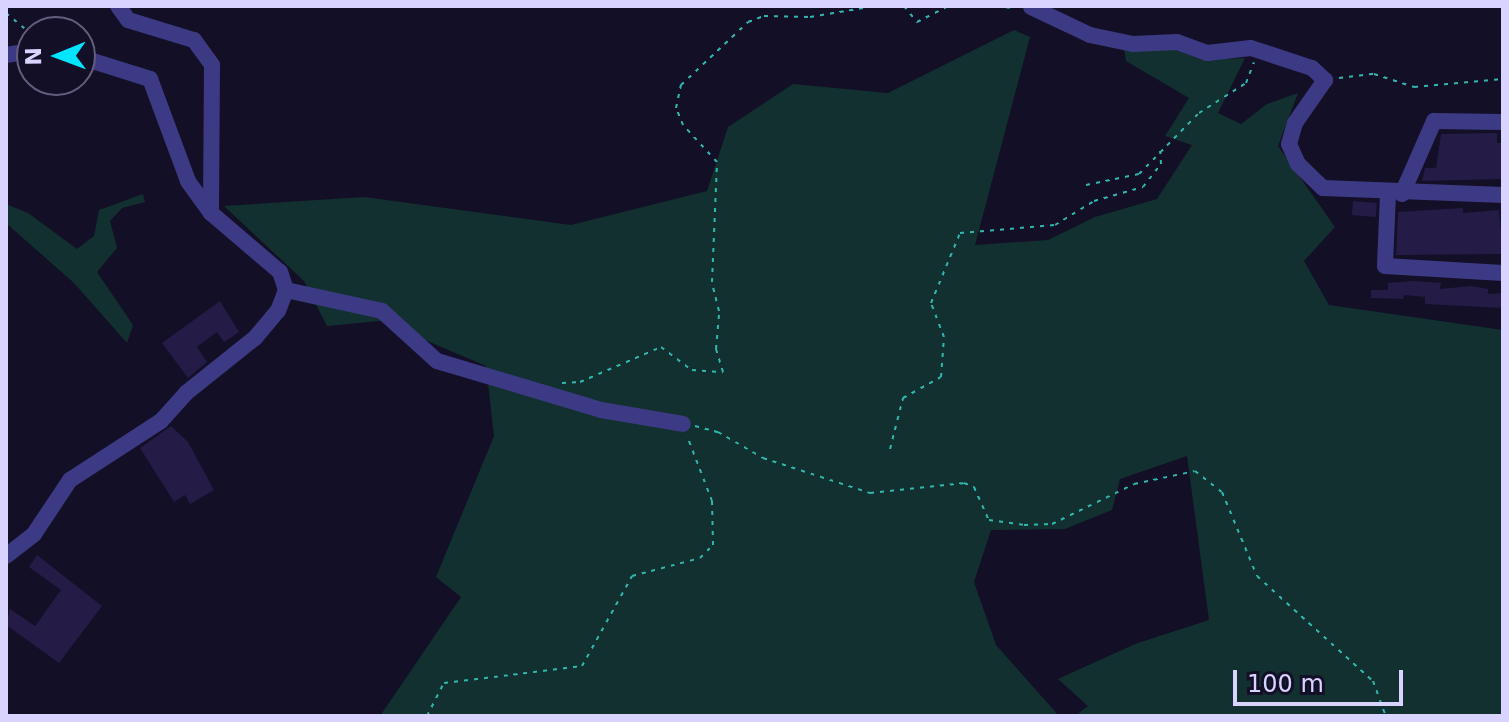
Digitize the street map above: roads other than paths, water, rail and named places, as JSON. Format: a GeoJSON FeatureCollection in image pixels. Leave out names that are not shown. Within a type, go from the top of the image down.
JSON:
{"type":"FeatureCollection","features":[{"type":"Feature","properties":{"kind":"street"},"geometry":{"type":"LineString","coordinates":[[118,6],[134,22],[194,40],[212,65],[211,210]]}},
{"type":"Feature","properties":{"kind":"street"},"geometry":{"type":"LineString","coordinates":[[1031,7],[1090,35],[1133,44],[1177,42],[1207,53],[1259,50],[1312,68],[1325,80],[1292,133],[1289,144],[1298,164],[1323,188],[1395,194],[1503,195]]}},
{"type":"Feature","properties":{"kind":"street"},"geometry":{"type":"LineString","coordinates":[[6,556],[34,534],[70,480],[161,421],[186,393],[255,338],[278,311],[286,290],[280,272],[211,210],[178,162],[150,79],[96,62]]}},
{"type":"Feature","properties":{"kind":"street"},"geometry":{"type":"LineString","coordinates":[[1503,122],[1434,121],[1395,194],[1385,266],[1503,273]]}},
{"type":"Feature","properties":{"kind":"street"},"geometry":{"type":"LineString","coordinates":[[286,290],[382,311],[437,361],[601,410],[683,424]]}}]}
